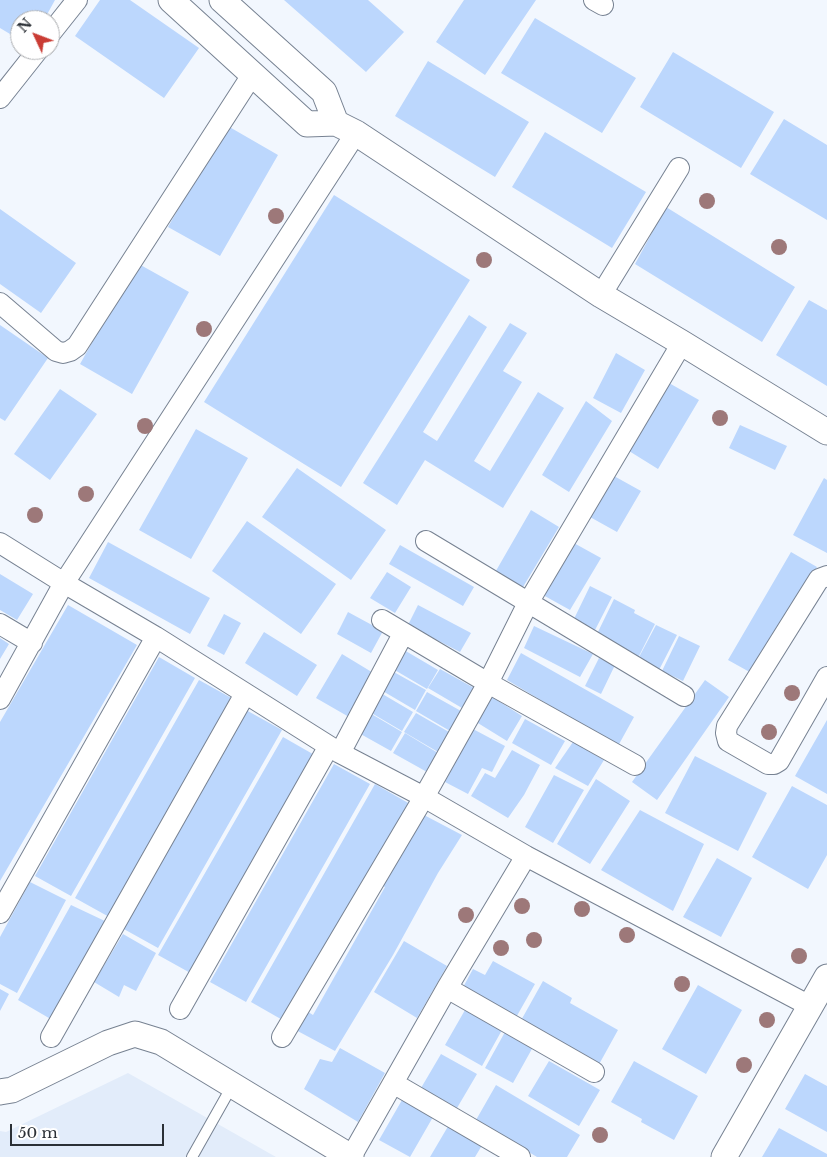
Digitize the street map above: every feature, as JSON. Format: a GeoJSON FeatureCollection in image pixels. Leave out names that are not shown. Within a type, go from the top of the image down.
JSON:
{"type":"FeatureCollection","features":[{"type":"Feature","properties":{"kind":"street"},"geometry":{"type":"LineString","coordinates":[[60,21],[77,0]]}},
{"type":"Feature","properties":{"kind":"street"},"geometry":{"type":"LineString","coordinates":[[171,0],[307,124],[346,128]]}},
{"type":"Feature","properties":{"kind":"street"},"geometry":{"type":"LineString","coordinates":[[222,0],[324,92],[346,128],[601,296],[827,432]]}},
{"type":"Feature","properties":{"kind":"street"},"geometry":{"type":"LineString","coordinates":[[0,98],[30,60]]}},
{"type":"Feature","properties":{"kind":"street"},"geometry":{"type":"LineString","coordinates":[[0,302],[56,351],[63,353],[70,351],[76,346],[252,74]]}},
{"type":"Feature","properties":{"kind":"street"},"geometry":{"type":"LineString","coordinates":[[0,698],[64,583],[346,128]]}},
{"type":"Feature","properties":{"kind":"street"},"geometry":{"type":"LineString","coordinates":[[601,296],[680,168]]}},
{"type":"Feature","properties":{"kind":"street"},"geometry":{"type":"LineString","coordinates":[[282,1037],[424,797],[488,683],[528,603],[682,343]]}},
{"type":"Feature","properties":{"kind":"street"},"geometry":{"type":"LineString","coordinates":[[426,541],[684,696]]}},
{"type":"Feature","properties":{"kind":"street"},"geometry":{"type":"LineString","coordinates":[[0,543],[156,637],[334,750],[424,797],[526,856],[810,1006]]}},
{"type":"Feature","properties":{"kind":"street"},"geometry":{"type":"LineString","coordinates":[[827,576],[819,579],[727,726],[728,741],[768,764],[774,764],[779,761],[827,677]]}},
{"type":"Feature","properties":{"kind":"street"},"geometry":{"type":"LineString","coordinates":[[382,620],[488,683],[635,765]]}},
{"type":"Feature","properties":{"kind":"street"},"geometry":{"type":"LineString","coordinates":[[0,624],[32,642]]}},
{"type":"Feature","properties":{"kind":"street"},"geometry":{"type":"LineString","coordinates":[[180,1009],[403,634]]}},
{"type":"Feature","properties":{"kind":"street"},"geometry":{"type":"LineString","coordinates":[[0,912],[156,637]]}},
{"type":"Feature","properties":{"kind":"street"},"geometry":{"type":"LineString","coordinates":[[51,1037],[245,694]]}},
{"type":"Feature","properties":{"kind":"street"},"geometry":{"type":"LineString","coordinates":[[0,1092],[12,1090],[108,1043],[135,1034],[161,1042],[351,1157],[447,988],[526,856]]}},
{"type":"Feature","properties":{"kind":"street"},"geometry":{"type":"LineString","coordinates":[[724,1157],[827,977]]}},
{"type":"Feature","properties":{"kind":"street"},"geometry":{"type":"LineString","coordinates":[[447,988],[594,1072]]}},
{"type":"Feature","properties":{"kind":"street"},"geometry":{"type":"LineString","coordinates":[[393,1082],[520,1157]]}},
{"type":"Feature","properties":{"kind":"lane"},"geometry":{"type":"LineString","coordinates":[[192,1157],[232,1086]]}},
{"type":"Feature","properties":{"kind":"shaded area"},"geometry":{"type":"Polygon","coordinates":[[[128,1073],[276,1157],[0,1157],[0,1131],[6,1132],[128,1073]]]}},
{"type":"Feature","properties":{"kind":"building"},"geometry":{"type":"Polygon","coordinates":[[[0,0],[55,0],[50,10],[10,10],[10,34],[0,28],[0,0]]]}},
{"type":"Feature","properties":{"kind":"building"},"geometry":{"type":"Polygon","coordinates":[[[100,0],[130,0],[199,48],[164,98],[75,36],[100,0]]]}},
{"type":"Feature","properties":{"kind":"building"},"geometry":{"type":"Polygon","coordinates":[[[284,0],[368,0],[404,32],[366,72],[284,0]]]}},
{"type":"Feature","properties":{"kind":"building"},"geometry":{"type":"Polygon","coordinates":[[[464,0],[536,0],[485,75],[436,42],[464,0]]]}},
{"type":"Feature","properties":{"kind":"building"},"geometry":{"type":"Polygon","coordinates":[[[535,18],[636,78],[602,133],[501,73],[535,18]]]}},
{"type":"Feature","properties":{"kind":"building"},"geometry":{"type":"Polygon","coordinates":[[[673,52],[774,112],[741,168],[640,107],[673,52]]]}},
{"type":"Feature","properties":{"kind":"building"},"geometry":{"type":"Polygon","coordinates":[[[428,61],[529,122],[495,177],[395,116],[428,61]]]}},
{"type":"Feature","properties":{"kind":"building"},"geometry":{"type":"Polygon","coordinates":[[[784,119],[827,145],[827,220],[750,174],[784,119]]]}},
{"type":"Feature","properties":{"kind":"building"},"geometry":{"type":"Polygon","coordinates":[[[226,125],[278,155],[220,256],[168,227],[226,125]]]}},
{"type":"Feature","properties":{"kind":"building"},"geometry":{"type":"Polygon","coordinates":[[[545,132],[646,192],[612,248],[512,187],[545,132]]]}},
{"type":"Feature","properties":{"kind":"building"},"geometry":{"type":"Polygon","coordinates":[[[334,195],[470,280],[341,487],[204,402],[334,195]]]}},
{"type":"Feature","properties":{"kind":"building"},"geometry":{"type":"Polygon","coordinates":[[[666,207],[795,287],[762,342],[635,264],[666,207]]]}},
{"type":"Feature","properties":{"kind":"building"},"geometry":{"type":"Polygon","coordinates":[[[0,209],[76,263],[41,313],[0,284],[0,209]]]}},
{"type":"Feature","properties":{"kind":"building"},"geometry":{"type":"Polygon","coordinates":[[[137,263],[189,292],[132,394],[80,364],[137,263]]]}},
{"type":"Feature","properties":{"kind":"building"},"geometry":{"type":"Polygon","coordinates":[[[809,300],[827,310],[827,386],[776,355],[809,300]]]}},
{"type":"Feature","properties":{"kind":"building"},"geometry":{"type":"Polygon","coordinates":[[[469,315],[487,327],[423,432],[437,441],[510,323],[527,333],[503,371],[522,382],[474,461],[490,471],[538,392],[564,408],[503,508],[425,460],[397,505],[363,483],[469,315]]]}},
{"type":"Feature","properties":{"kind":"building"},"geometry":{"type":"Polygon","coordinates":[[[0,325],[48,358],[5,421],[0,418],[0,325]]]}},
{"type":"Feature","properties":{"kind":"building"},"geometry":{"type":"Polygon","coordinates":[[[616,353],[645,370],[621,413],[593,398],[616,353]]]}},
{"type":"Feature","properties":{"kind":"building"},"geometry":{"type":"Polygon","coordinates":[[[669,383],[699,400],[658,469],[629,451],[669,383]]]}},
{"type":"Feature","properties":{"kind":"building"},"geometry":{"type":"Polygon","coordinates":[[[60,389],[97,414],[50,480],[14,454],[60,389]]]}},
{"type":"Feature","properties":{"kind":"building"},"geometry":{"type":"Polygon","coordinates":[[[586,401],[612,421],[569,492],[542,475],[586,401]]]}},
{"type":"Feature","properties":{"kind":"building"},"geometry":{"type":"Polygon","coordinates":[[[740,425],[787,446],[775,470],[729,448],[740,425]]]}},
{"type":"Feature","properties":{"kind":"building"},"geometry":{"type":"Polygon","coordinates":[[[196,429],[248,458],[191,559],[139,530],[196,429]]]}},
{"type":"Feature","properties":{"kind":"building"},"geometry":{"type":"Polygon","coordinates":[[[297,468],[386,530],[351,580],[262,517],[297,468]]]}},
{"type":"Feature","properties":{"kind":"building"},"geometry":{"type":"Polygon","coordinates":[[[614,476],[641,491],[617,532],[590,517],[614,476]]]}},
{"type":"Feature","properties":{"kind":"building"},"geometry":{"type":"Polygon","coordinates":[[[824,478],[827,480],[827,553],[793,535],[824,478]]]}},
{"type":"Feature","properties":{"kind":"building"},"geometry":{"type":"Polygon","coordinates":[[[531,510],[559,527],[520,592],[493,576],[531,510]]]}},
{"type":"Feature","properties":{"kind":"building"},"geometry":{"type":"Polygon","coordinates":[[[247,521],[336,584],[301,634],[212,571],[247,521]]]}},
{"type":"Feature","properties":{"kind":"building"},"geometry":{"type":"Polygon","coordinates":[[[108,542],[210,598],[190,634],[89,578],[108,542]]]}},
{"type":"Feature","properties":{"kind":"building"},"geometry":{"type":"Polygon","coordinates":[[[572,542],[601,558],[570,610],[543,595],[572,542]]]}},
{"type":"Feature","properties":{"kind":"building"},"geometry":{"type":"Polygon","coordinates":[[[400,545],[474,587],[463,606],[389,564],[400,545]]]}},
{"type":"Feature","properties":{"kind":"building"},"geometry":{"type":"Polygon","coordinates":[[[791,552],[817,567],[755,675],[728,660],[791,552]]]}},
{"type":"Feature","properties":{"kind":"building"},"geometry":{"type":"Polygon","coordinates":[[[387,572],[411,587],[395,613],[370,598],[387,572]]]}},
{"type":"Feature","properties":{"kind":"building"},"geometry":{"type":"Polygon","coordinates":[[[0,574],[33,594],[17,620],[0,610],[0,574]]]}},
{"type":"Feature","properties":{"kind":"building"},"geometry":{"type":"Polygon","coordinates":[[[590,586],[612,597],[594,632],[573,621],[590,586]]]}},
{"type":"Feature","properties":{"kind":"building"},"geometry":{"type":"Polygon","coordinates":[[[614,599],[635,610],[634,613],[655,624],[638,658],[617,648],[618,645],[597,634],[614,599]]]}},
{"type":"Feature","properties":{"kind":"building"},"geometry":{"type":"Polygon","coordinates":[[[68,605],[137,645],[0,881],[0,722],[68,605]]]}},
{"type":"Feature","properties":{"kind":"building"},"geometry":{"type":"Polygon","coordinates":[[[418,605],[471,633],[460,652],[408,625],[418,605]]]}},
{"type":"Feature","properties":{"kind":"building"},"geometry":{"type":"Polygon","coordinates":[[[348,612],[383,631],[371,653],[337,634],[348,612]]]}},
{"type":"Feature","properties":{"kind":"building"},"geometry":{"type":"Polygon","coordinates":[[[224,614],[241,623],[224,655],[207,646],[224,614]]]}},
{"type":"Feature","properties":{"kind":"building"},"geometry":{"type":"Polygon","coordinates":[[[656,625],[677,635],[659,670],[638,659],[656,625]]]}},
{"type":"Feature","properties":{"kind":"building"},"geometry":{"type":"Polygon","coordinates":[[[534,626],[593,654],[580,677],[524,648],[534,626]]]}},
{"type":"Feature","properties":{"kind":"building"},"geometry":{"type":"Polygon","coordinates":[[[264,632],[317,665],[297,696],[245,663],[264,632]]]}},
{"type":"Feature","properties":{"kind":"building"},"geometry":{"type":"Polygon","coordinates":[[[679,636],[700,646],[683,681],[662,671],[679,636]]]}},
{"type":"Feature","properties":{"kind":"building"},"geometry":{"type":"Polygon","coordinates":[[[0,638],[9,644],[0,659],[0,638]]]}},
{"type":"Feature","properties":{"kind":"building"},"geometry":{"type":"Polygon","coordinates":[[[404,650],[438,670],[427,689],[393,669],[404,650]]]}},
{"type":"Feature","properties":{"kind":"building"},"geometry":{"type":"Polygon","coordinates":[[[521,653],[634,717],[618,746],[507,680],[521,653]]]}},
{"type":"Feature","properties":{"kind":"building"},"geometry":{"type":"Polygon","coordinates":[[[342,654],[375,674],[349,717],[316,698],[342,654]]]}},
{"type":"Feature","properties":{"kind":"building"},"geometry":{"type":"Polygon","coordinates":[[[159,657],[195,678],[71,896],[35,876],[159,657]]]}},
{"type":"Feature","properties":{"kind":"building"},"geometry":{"type":"Polygon","coordinates":[[[599,658],[615,665],[601,694],[585,686],[599,658]]]}},
{"type":"Feature","properties":{"kind":"building"},"geometry":{"type":"Polygon","coordinates":[[[440,669],[474,688],[462,708],[428,688],[440,669]]]}},
{"type":"Feature","properties":{"kind":"building"},"geometry":{"type":"Polygon","coordinates":[[[392,671],[426,690],[415,710],[381,690],[392,671]]]}},
{"type":"Feature","properties":{"kind":"building"},"geometry":{"type":"Polygon","coordinates":[[[199,680],[235,700],[111,918],[75,898],[199,680]]]}},
{"type":"Feature","properties":{"kind":"building"},"geometry":{"type":"Polygon","coordinates":[[[705,680],[729,697],[657,800],[632,782],[705,680]]]}},
{"type":"Feature","properties":{"kind":"building"},"geometry":{"type":"Polygon","coordinates":[[[379,692],[413,712],[402,731],[368,711],[379,692]]]}},
{"type":"Feature","properties":{"kind":"building"},"geometry":{"type":"Polygon","coordinates":[[[427,692],[461,711],[450,731],[416,711],[427,692]]]}},
{"type":"Feature","properties":{"kind":"building"},"geometry":{"type":"Polygon","coordinates":[[[489,695],[522,716],[507,741],[473,720],[489,695]]]}},
{"type":"Feature","properties":{"kind":"building"},"geometry":{"type":"Polygon","coordinates":[[[246,710],[282,730],[158,948],[122,928],[246,710]]]}},
{"type":"Feature","properties":{"kind":"building"},"geometry":{"type":"Polygon","coordinates":[[[368,712],[402,732],[391,751],[357,732],[368,712]]]}},
{"type":"Feature","properties":{"kind":"building"},"geometry":{"type":"Polygon","coordinates":[[[416,713],[449,732],[438,752],[404,732],[416,713]]]}},
{"type":"Feature","properties":{"kind":"building"},"geometry":{"type":"Polygon","coordinates":[[[525,719],[565,741],[551,765],[512,743],[525,719]]]}},
{"type":"Feature","properties":{"kind":"building"},"geometry":{"type":"Polygon","coordinates":[[[827,720],[827,794],[795,776],[827,720]]]}},
{"type":"Feature","properties":{"kind":"building"},"geometry":{"type":"Polygon","coordinates":[[[473,729],[505,746],[492,772],[482,768],[468,794],[445,782],[473,729]]]}},
{"type":"Feature","properties":{"kind":"building"},"geometry":{"type":"Polygon","coordinates":[[[405,733],[438,753],[427,772],[393,753],[405,733]]]}},
{"type":"Feature","properties":{"kind":"building"},"geometry":{"type":"Polygon","coordinates":[[[283,737],[318,757],[194,975],[158,955],[283,737]]]}},
{"type":"Feature","properties":{"kind":"building"},"geometry":{"type":"Polygon","coordinates":[[[573,742],[604,760],[588,786],[555,768],[573,742]]]}},
{"type":"Feature","properties":{"kind":"building"},"geometry":{"type":"Polygon","coordinates":[[[512,750],[540,765],[524,795],[508,818],[471,796],[485,773],[495,778],[512,750]]]}},
{"type":"Feature","properties":{"kind":"building"},"geometry":{"type":"Polygon","coordinates":[[[695,756],[767,793],[738,851],[665,813],[695,756]]]}},
{"type":"Feature","properties":{"kind":"building"},"geometry":{"type":"Polygon","coordinates":[[[334,764],[370,784],[246,1002],[210,982],[334,764]]]}},
{"type":"Feature","properties":{"kind":"building"},"geometry":{"type":"Polygon","coordinates":[[[554,775],[584,790],[553,843],[525,827],[554,775]]]}},
{"type":"Feature","properties":{"kind":"building"},"geometry":{"type":"Polygon","coordinates":[[[596,779],[630,801],[590,864],[557,844],[596,779]]]}},
{"type":"Feature","properties":{"kind":"building"},"geometry":{"type":"Polygon","coordinates":[[[375,784],[410,804],[286,1022],[251,1002],[375,784]]]}},
{"type":"Feature","properties":{"kind":"building"},"geometry":{"type":"Polygon","coordinates":[[[792,786],[827,805],[827,855],[808,889],[752,857],[792,786]]]}},
{"type":"Feature","properties":{"kind":"building"},"geometry":{"type":"Polygon","coordinates":[[[640,810],[704,844],[673,911],[601,870],[640,810]]]}},
{"type":"Feature","properties":{"kind":"building"},"geometry":{"type":"Polygon","coordinates":[[[424,815],[462,835],[335,1051],[292,1028],[302,1008],[313,1015],[424,815]]]}},
{"type":"Feature","properties":{"kind":"building"},"geometry":{"type":"Polygon","coordinates":[[[717,858],[752,878],[721,937],[683,917],[717,858]]]}},
{"type":"Feature","properties":{"kind":"building"},"geometry":{"type":"Polygon","coordinates":[[[30,882],[66,900],[17,993],[0,984],[0,937],[30,882]]]}},
{"type":"Feature","properties":{"kind":"building"},"geometry":{"type":"Polygon","coordinates":[[[71,905],[107,922],[54,1021],[18,1000],[71,905]]]}},
{"type":"Feature","properties":{"kind":"building"},"geometry":{"type":"Polygon","coordinates":[[[123,934],[156,953],[136,991],[124,985],[119,997],[94,982],[123,934]]]}},
{"type":"Feature","properties":{"kind":"building"},"geometry":{"type":"Polygon","coordinates":[[[404,941],[447,966],[417,1018],[374,992],[404,941]]]}},
{"type":"Feature","properties":{"kind":"building"},"geometry":{"type":"Polygon","coordinates":[[[493,961],[535,984],[514,1021],[461,991],[473,969],[485,975],[493,961]]]}},
{"type":"Feature","properties":{"kind":"building"},"geometry":{"type":"Polygon","coordinates":[[[543,981],[572,998],[570,1003],[618,1030],[597,1068],[519,1024],[543,981]]]}},
{"type":"Feature","properties":{"kind":"building"},"geometry":{"type":"Polygon","coordinates":[[[698,985],[742,1010],[706,1074],[662,1049],[698,985]]]}},
{"type":"Feature","properties":{"kind":"building"},"geometry":{"type":"Polygon","coordinates":[[[0,989],[9,994],[0,1011],[0,989]]]}},
{"type":"Feature","properties":{"kind":"building"},"geometry":{"type":"Polygon","coordinates":[[[465,1010],[502,1030],[482,1066],[445,1045],[465,1010]]]}},
{"type":"Feature","properties":{"kind":"building"},"geometry":{"type":"Polygon","coordinates":[[[505,1032],[533,1047],[513,1083],[485,1068],[505,1032]]]}},
{"type":"Feature","properties":{"kind":"building"},"geometry":{"type":"Polygon","coordinates":[[[340,1048],[385,1073],[358,1122],[304,1089],[320,1059],[332,1062],[340,1048]]]}},
{"type":"Feature","properties":{"kind":"building"},"geometry":{"type":"Polygon","coordinates":[[[441,1054],[477,1074],[457,1108],[421,1088],[441,1054]]]}},
{"type":"Feature","properties":{"kind":"building"},"geometry":{"type":"Polygon","coordinates":[[[549,1061],[600,1090],[579,1126],[528,1096],[549,1061]]]}},
{"type":"Feature","properties":{"kind":"building"},"geometry":{"type":"Polygon","coordinates":[[[634,1061],[698,1096],[674,1140],[641,1122],[642,1119],[611,1102],[634,1061]]]}},
{"type":"Feature","properties":{"kind":"building"},"geometry":{"type":"Polygon","coordinates":[[[805,1074],[827,1086],[827,1132],[785,1109],[805,1074]]]}},
{"type":"Feature","properties":{"kind":"building"},"geometry":{"type":"Polygon","coordinates":[[[496,1085],[580,1135],[567,1157],[537,1157],[476,1120],[496,1085]]]}},
{"type":"Feature","properties":{"kind":"building"},"geometry":{"type":"Polygon","coordinates":[[[402,1100],[433,1117],[410,1157],[379,1140],[402,1100]]]}},
{"type":"Feature","properties":{"kind":"building"},"geometry":{"type":"Polygon","coordinates":[[[450,1123],[484,1142],[475,1157],[430,1157],[450,1123]]]}},
{"type":"Feature","properties":{"kind":"building"},"geometry":{"type":"Polygon","coordinates":[[[779,1128],[827,1154],[827,1157],[762,1157],[779,1128]]]}}]}
